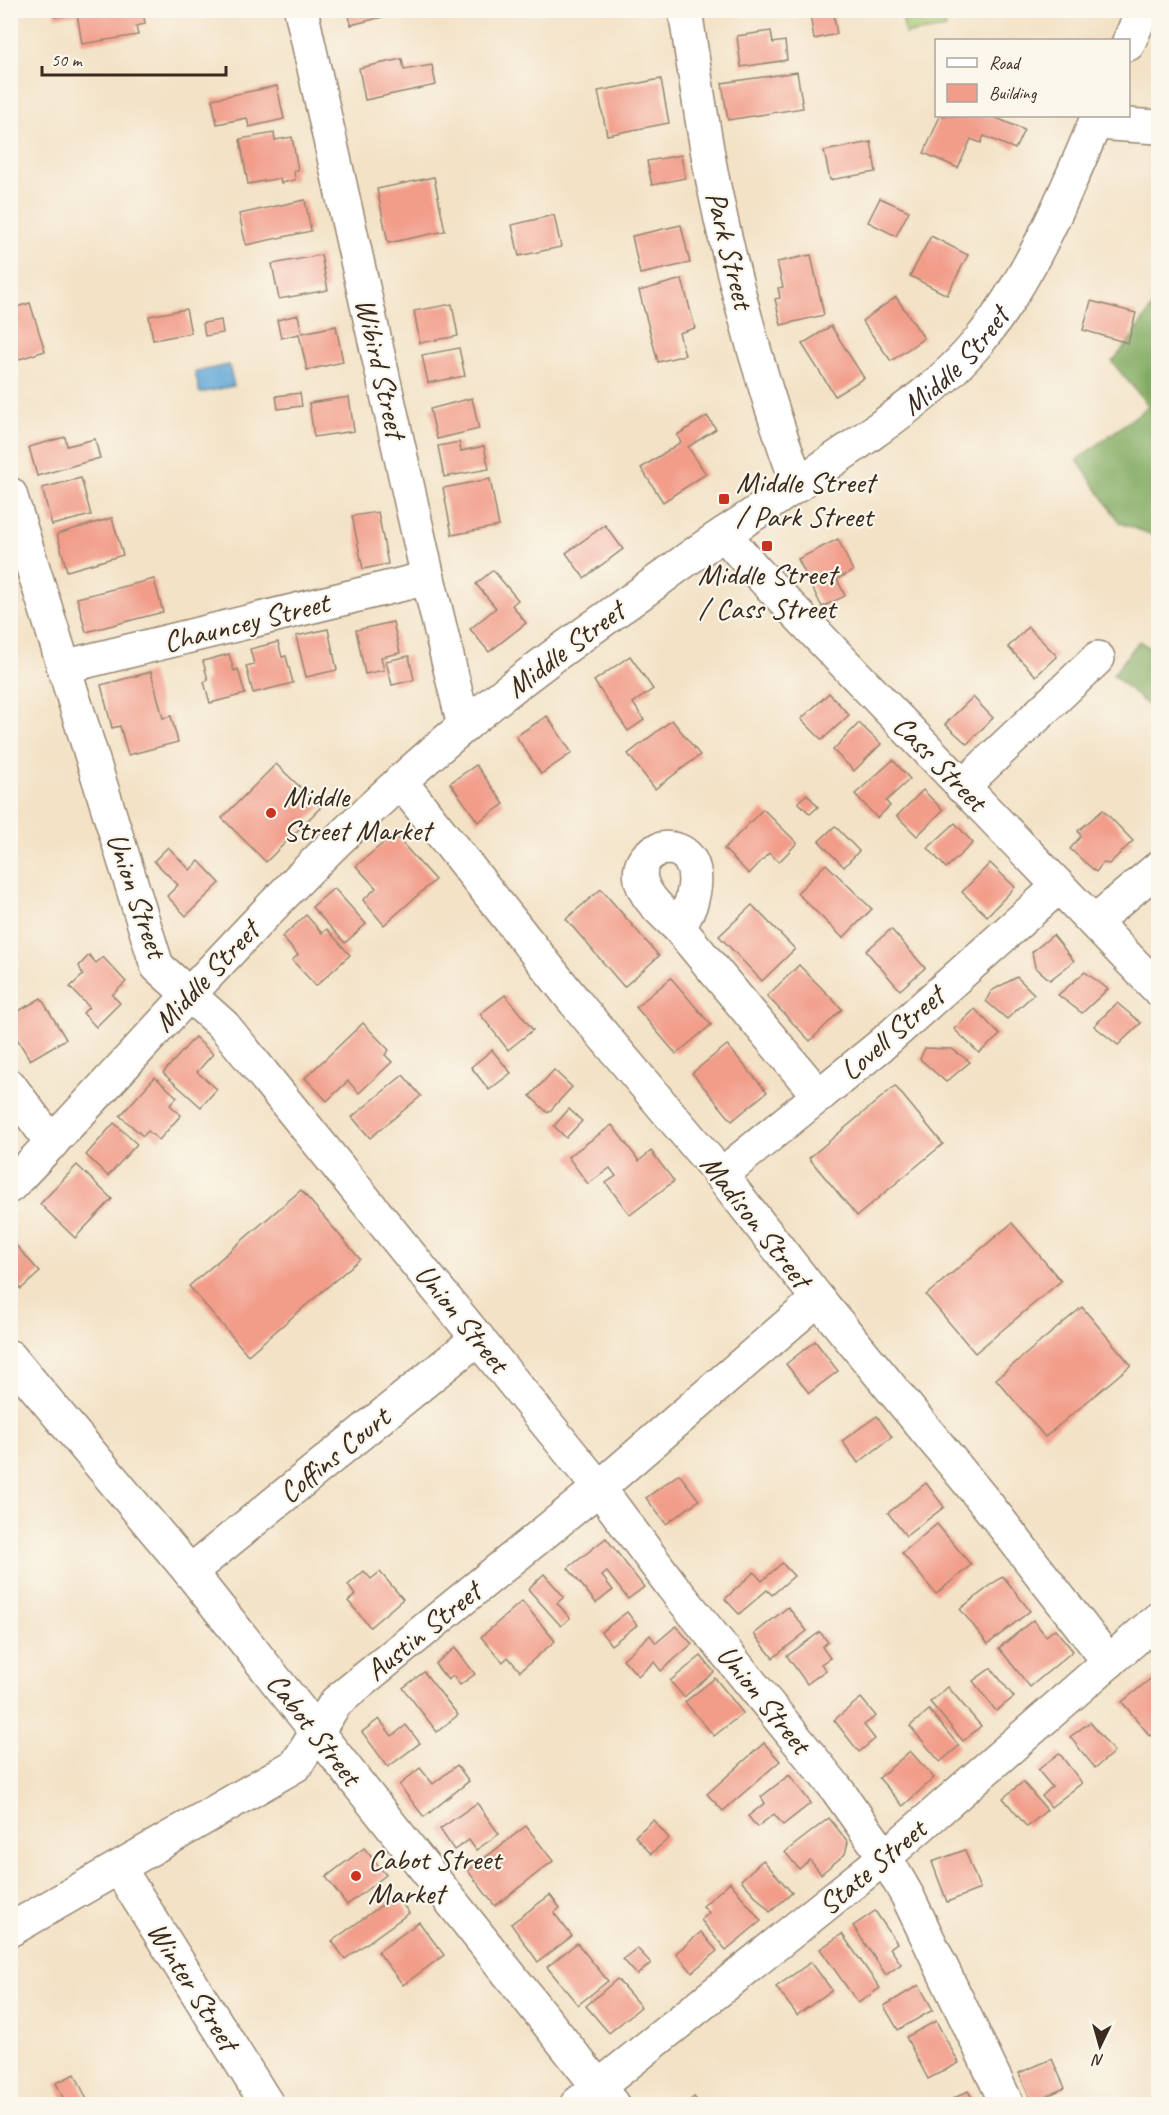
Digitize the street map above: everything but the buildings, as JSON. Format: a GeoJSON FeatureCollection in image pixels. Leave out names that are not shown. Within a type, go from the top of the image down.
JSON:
{"type":"FeatureCollection","features":[{"type":"Feature","properties":{"kind":"street","name":"Wibird Street"},"geometry":{"type":"LineString","coordinates":[[301,10],[428,578],[464,726]]}},
{"type":"Feature","properties":{"kind":"street","name":"Park Street"},"geometry":{"type":"LineString","coordinates":[[685,10],[713,181],[737,287],[780,434],[798,484]]}},
{"type":"Feature","properties":{"kind":"street"},"geometry":{"type":"LineString","coordinates":[[1130,39],[1143,10]]}},
{"type":"Feature","properties":{"kind":"street","name":"Middle Street"},"geometry":{"type":"LineString","coordinates":[[10,1186],[188,993],[288,890],[400,781],[464,726],[581,636],[935,386],[976,345],[994,322],[1026,271],[1064,193],[1096,119]]}},
{"type":"Feature","properties":{"kind":"street"},"geometry":{"type":"LineString","coordinates":[[1096,119],[1158,127]]}},
{"type":"Feature","properties":{"kind":"street","name":"Union Street"},"geometry":{"type":"LineString","coordinates":[[10,494],[157,966],[224,1026],[599,1488],[672,1586],[836,1788],[885,1857],[907,1895],[1007,2104]]}},
{"type":"Feature","properties":{"kind":"street","name":"Cass Street"},"geometry":{"type":"LineString","coordinates":[[724,534],[756,571],[1158,989]]}},
{"type":"Feature","properties":{"kind":"street","name":"Chauncey Street"},"geometry":{"type":"LineString","coordinates":[[63,667],[428,578]]}},
{"type":"Feature","properties":{"kind":"street"},"geometry":{"type":"LineString","coordinates":[[962,786],[1098,658]]}},
{"type":"Feature","properties":{"kind":"street","name":"Madison Street"},"geometry":{"type":"LineString","coordinates":[[400,781],[575,1002],[721,1175],[818,1299],[989,1507],[1109,1662]]}},
{"type":"Feature","properties":{"kind":"street"},"geometry":{"type":"LineString","coordinates":[[1094,922],[1158,868]]}},
{"type":"Feature","properties":{"kind":"street","name":"Lovell Street"},"geometry":{"type":"LineString","coordinates":[[721,1175],[880,1046],[1059,886]]}},
{"type":"Feature","properties":{"kind":"street"},"geometry":{"type":"LineString","coordinates":[[679,928],[819,1096]]}},
{"type":"Feature","properties":{"kind":"street"},"geometry":{"type":"LineString","coordinates":[[10,1086],[52,1143]]}},
{"type":"Feature","properties":{"kind":"street","name":"Austin Street"},"geometry":{"type":"LineString","coordinates":[[10,1930],[296,1765],[336,1702],[599,1488],[818,1299]]}},
{"type":"Feature","properties":{"kind":"street","name":"Coffins Court"},"geometry":{"type":"LineString","coordinates":[[190,1572],[477,1338]]}},
{"type":"Feature","properties":{"kind":"street","name":"Cabot Street"},"geometry":{"type":"LineString","coordinates":[[10,1357],[190,1572],[316,1731],[596,2099]]}},
{"type":"Feature","properties":{"kind":"street","name":"State Street"},"geometry":{"type":"LineString","coordinates":[[596,2099],[885,1857],[1158,1619]]}},
{"type":"Feature","properties":{"kind":"street","name":"Winter Street"},"geometry":{"type":"LineString","coordinates":[[118,1868],[267,2104]]}},
{"type":"Feature","properties":{"kind":"green space"},"geometry":{"type":"Polygon","coordinates":[[[902,11],[944,11],[946,28],[905,34],[902,11]]]}},
{"type":"Feature","properties":{"kind":"green space"},"geometry":{"type":"Polygon","coordinates":[[[1158,298],[1158,537],[1120,523],[1077,460],[1149,406],[1112,362],[1128,343],[1158,298]]]}},
{"type":"Feature","properties":{"kind":"green space"},"geometry":{"type":"Polygon","coordinates":[[[1139,641],[1158,653],[1158,714],[1113,675],[1139,641]]]}},
{"type":"Feature","properties":{"kind":"water"},"geometry":{"type":"Polygon","coordinates":[[[229,365],[234,386],[200,393],[195,372],[229,365]]]}},
{"type":"Feature","properties":{"kind":"place","name":"Middle Street / Park Street"},"geometry":{"type":"Point","coordinates":[724,499]}},
{"type":"Feature","properties":{"kind":"place","name":"Middle Street / Cass Street"},"geometry":{"type":"Point","coordinates":[767,546]}},
{"type":"Feature","properties":{"kind":"place","name":"Middle Street Market"},"geometry":{"type":"Point","coordinates":[271,813]}},
{"type":"Feature","properties":{"kind":"place","name":"Cabot Street Market"},"geometry":{"type":"Point","coordinates":[356,1876]}}]}
